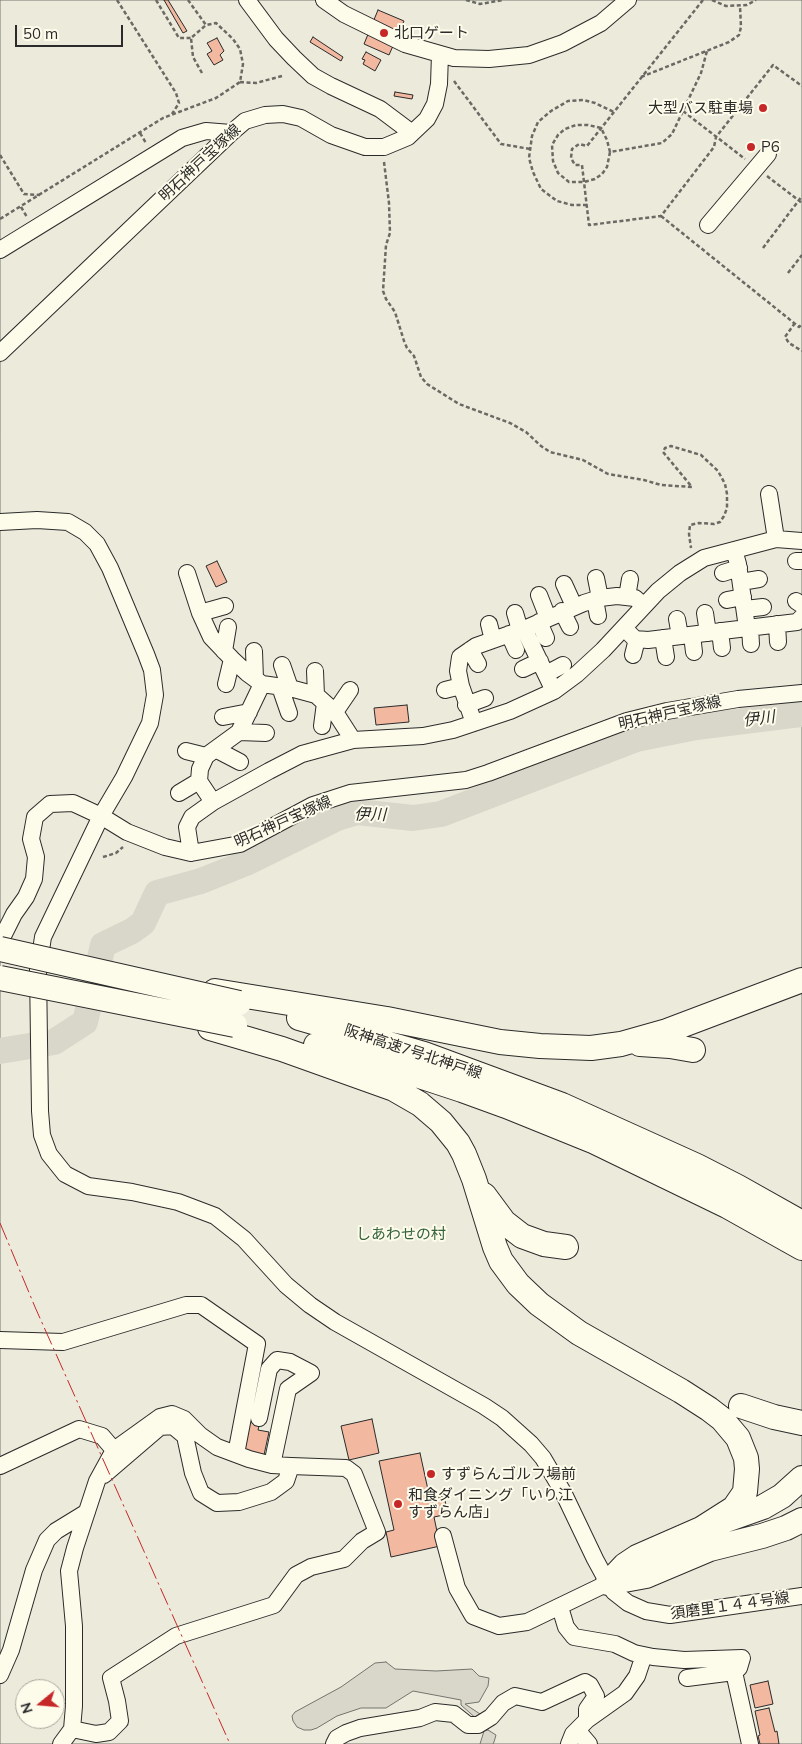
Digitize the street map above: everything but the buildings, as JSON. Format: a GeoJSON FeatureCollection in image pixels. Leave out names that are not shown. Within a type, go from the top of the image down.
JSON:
{"type":"FeatureCollection","features":[{"type":"Feature","properties":{"kind":"highway","name":"阪神高速7号北神戸線"},"geometry":{"type":"LineString","coordinates":[[0,949],[131,978],[237,1014],[295,1039],[377,1062],[506,1106],[595,1142],[645,1165],[727,1206],[802,1248]]}},
{"type":"Feature","properties":{"kind":"highway","name":"阪神高速7号北神戸線"},"geometry":{"type":"LineString","coordinates":[[0,978],[65,991],[237,1014],[303,1019],[381,1040],[516,1086],[562,1105],[657,1147],[738,1187],[802,1223]]}},
{"type":"Feature","properties":{"kind":"highway"},"geometry":{"type":"LineString","coordinates":[[621,1044],[668,1030],[802,980]]}},
{"type":"Feature","properties":{"kind":"highway"},"geometry":{"type":"LineString","coordinates":[[237,1014],[387,1019],[506,1043],[561,1048],[653,1044],[693,1050]]}},
{"type":"Feature","properties":{"kind":"highway"},"geometry":{"type":"LineString","coordinates":[[237,1014],[282,1049],[394,1089],[420,1104],[441,1122],[458,1143],[474,1179],[494,1247],[510,1274],[527,1294],[579,1333],[681,1391],[722,1418],[738,1438],[746,1458],[748,1469],[745,1492],[734,1508],[706,1539]]}},
{"type":"Feature","properties":{"kind":"highway"},"geometry":{"type":"LineString","coordinates":[[474,1179],[495,1212],[512,1229],[532,1241],[566,1247]]}},
{"type":"Feature","properties":{"kind":"highway"},"geometry":{"type":"LineString","coordinates":[[741,1406],[802,1423]]}},
{"type":"Feature","properties":{"kind":"highway"},"geometry":{"type":"LineString","coordinates":[[706,1539],[752,1511],[773,1502],[791,1490],[802,1478]]}},
{"type":"Feature","properties":{"kind":"highway"},"geometry":{"type":"LineString","coordinates":[[608,1583],[625,1565],[637,1556],[706,1539],[774,1516],[802,1496]]}},
{"type":"Feature","properties":{"kind":"highway"},"geometry":{"type":"LineString","coordinates":[[706,1539],[762,1536],[802,1520]]}},
{"type":"Feature","properties":{"kind":"street"},"geometry":{"type":"LineString","coordinates":[[247,0],[276,39],[314,76],[380,109],[412,133]]}},
{"type":"Feature","properties":{"kind":"street"},"geometry":{"type":"LineString","coordinates":[[324,0],[344,14],[405,44],[454,58],[489,59],[529,55],[563,43],[601,23],[628,0]]}},
{"type":"Feature","properties":{"kind":"street","name":"明石神戸宝塚線"},"geometry":{"type":"LineString","coordinates":[[0,353],[231,133],[246,121],[265,115],[283,114],[301,118],[331,136],[365,147],[384,147],[408,137],[427,119],[435,104],[439,84],[440,54]]}},
{"type":"Feature","properties":{"kind":"street"},"geometry":{"type":"LineString","coordinates":[[0,250],[182,138],[206,131],[231,133]]}},
{"type":"Feature","properties":{"kind":"street"},"geometry":{"type":"LineString","coordinates":[[708,225],[768,154]]}},
{"type":"Feature","properties":{"kind":"street"},"geometry":{"type":"LineString","coordinates":[[769,494],[776,539]]}},
{"type":"Feature","properties":{"kind":"street"},"geometry":{"type":"LineString","coordinates":[[0,522],[37,520],[68,522],[85,532],[97,544],[110,568],[152,670],[155,695],[150,723],[124,777],[100,816]]}},
{"type":"Feature","properties":{"kind":"street"},"geometry":{"type":"LineString","coordinates":[[191,853],[187,828],[192,817],[213,802],[302,754],[353,740],[423,736],[453,730],[510,711],[554,691],[576,674],[680,572],[704,558],[776,539],[802,541]]}},
{"type":"Feature","properties":{"kind":"street"},"geometry":{"type":"LineString","coordinates":[[734,550],[739,591],[749,633]]}},
{"type":"Feature","properties":{"kind":"street"},"geometry":{"type":"LineString","coordinates":[[188,573],[200,613],[211,637],[228,655],[259,681],[285,688],[325,703],[350,690]]}},
{"type":"Feature","properties":{"kind":"street"},"geometry":{"type":"LineString","coordinates":[[723,573],[739,591],[762,607]]}},
{"type":"Feature","properties":{"kind":"street"},"geometry":{"type":"LineString","coordinates":[[596,578],[598,616]]}},
{"type":"Feature","properties":{"kind":"street"},"geometry":{"type":"LineString","coordinates":[[628,598],[630,579]]}},
{"type":"Feature","properties":{"kind":"street"},"geometry":{"type":"LineString","coordinates":[[739,591],[759,579]]}},
{"type":"Feature","properties":{"kind":"street"},"geometry":{"type":"LineString","coordinates":[[516,650],[539,622],[564,584]]}},
{"type":"Feature","properties":{"kind":"street"},"geometry":{"type":"LineString","coordinates":[[539,595],[543,668],[554,691]]}},
{"type":"Feature","properties":{"kind":"street"},"geometry":{"type":"LineString","coordinates":[[474,723],[466,705],[453,688],[458,671],[476,646],[598,599],[618,596],[635,598],[644,606]]}},
{"type":"Feature","properties":{"kind":"street"},"geometry":{"type":"LineString","coordinates":[[200,613],[225,606]]}},
{"type":"Feature","properties":{"kind":"street"},"geometry":{"type":"LineString","coordinates":[[624,628],[635,639],[700,634],[749,633],[777,624],[796,622],[800,612]]}},
{"type":"Feature","properties":{"kind":"street"},"geometry":{"type":"LineString","coordinates":[[515,613],[539,622],[570,627]]}},
{"type":"Feature","properties":{"kind":"street"},"geometry":{"type":"LineString","coordinates":[[694,652],[705,614]]}},
{"type":"Feature","properties":{"kind":"street"},"geometry":{"type":"LineString","coordinates":[[677,619],[722,648]]}},
{"type":"Feature","properties":{"kind":"street"},"geometry":{"type":"LineString","coordinates":[[539,622],[546,638]]}},
{"type":"Feature","properties":{"kind":"street"},"geometry":{"type":"LineString","coordinates":[[488,624],[493,640]]}},
{"type":"Feature","properties":{"kind":"street"},"geometry":{"type":"LineString","coordinates":[[777,624],[778,642]]}},
{"type":"Feature","properties":{"kind":"street"},"geometry":{"type":"LineString","coordinates":[[226,684],[228,627]]}},
{"type":"Feature","properties":{"kind":"street"},"geometry":{"type":"LineString","coordinates":[[663,638],[666,657]]}},
{"type":"Feature","properties":{"kind":"street"},"geometry":{"type":"LineString","coordinates":[[633,655],[637,639]]}},
{"type":"Feature","properties":{"kind":"street"},"geometry":{"type":"LineString","coordinates":[[446,650],[469,658]]}},
{"type":"Feature","properties":{"kind":"street"},"geometry":{"type":"LineString","coordinates":[[213,802],[199,781],[200,769],[211,753],[240,732],[259,681],[254,651]]}},
{"type":"Feature","properties":{"kind":"street"},"geometry":{"type":"LineString","coordinates":[[282,665],[289,713]]}},
{"type":"Feature","properties":{"kind":"street"},"geometry":{"type":"LineString","coordinates":[[523,669],[563,665]]}},
{"type":"Feature","properties":{"kind":"street"},"geometry":{"type":"LineString","coordinates":[[315,671],[325,703],[353,740]]}},
{"type":"Feature","properties":{"kind":"street","name":"明石神戸宝塚線"},"geometry":{"type":"LineString","coordinates":[[0,942],[10,921],[26,897],[34,879],[36,857],[31,839],[35,817],[50,804],[73,803],[135,835],[164,847],[191,853],[240,844],[313,805],[341,796],[466,780],[627,720],[738,699],[802,693]]}},
{"type":"Feature","properties":{"kind":"street"},"geometry":{"type":"LineString","coordinates":[[466,705],[485,698]]}},
{"type":"Feature","properties":{"kind":"street"},"geometry":{"type":"LineString","coordinates":[[322,726],[325,703]]}},
{"type":"Feature","properties":{"kind":"street"},"geometry":{"type":"LineString","coordinates":[[223,717],[249,712]]}},
{"type":"Feature","properties":{"kind":"street"},"geometry":{"type":"LineString","coordinates":[[240,732],[266,733]]}},
{"type":"Feature","properties":{"kind":"street"},"geometry":{"type":"LineString","coordinates":[[186,751],[211,753],[240,762]]}},
{"type":"Feature","properties":{"kind":"street"},"geometry":{"type":"LineString","coordinates":[[179,793],[199,781]]}},
{"type":"Feature","properties":{"kind":"street","name":"須磨里１４４号線"},"geometry":{"type":"LineString","coordinates":[[100,816],[43,937],[38,970],[42,1135],[50,1154],[65,1174],[88,1186],[132,1192],[178,1202],[214,1216],[244,1239],[286,1286],[310,1305],[335,1322],[502,1418],[530,1444],[554,1474],[594,1559],[614,1592],[628,1603],[646,1611],[670,1615],[802,1596]]}},
{"type":"Feature","properties":{"kind":"street"},"geometry":{"type":"LineString","coordinates":[[0,1340],[63,1342],[186,1305],[202,1305],[257,1344],[236,1454]]}},
{"type":"Feature","properties":{"kind":"street"},"geometry":{"type":"LineString","coordinates":[[259,1418],[269,1369],[277,1360],[290,1362],[311,1373],[288,1389],[272,1465]]}},
{"type":"Feature","properties":{"kind":"street"},"geometry":{"type":"LineString","coordinates":[[61,1744],[72,1729],[74,1706],[74,1626],[69,1571],[97,1480],[114,1450],[160,1416],[172,1414],[184,1419],[200,1435],[217,1447],[248,1459],[272,1465],[346,1468],[354,1474],[378,1532],[362,1541],[344,1558],[311,1567],[296,1576],[274,1605],[176,1636],[111,1678],[120,1721],[109,1732],[96,1734],[72,1729]]}},
{"type":"Feature","properties":{"kind":"street"},"geometry":{"type":"LineString","coordinates":[[97,1480],[160,1427],[173,1426],[185,1436],[193,1473],[202,1493],[217,1504],[239,1502],[271,1492],[286,1481],[291,1466]]}},
{"type":"Feature","properties":{"kind":"street"},"geometry":{"type":"LineString","coordinates":[[0,1466],[79,1429],[102,1436],[114,1450]]}},
{"type":"Feature","properties":{"kind":"street"},"geometry":{"type":"LineString","coordinates":[[0,1675],[11,1650],[34,1570],[47,1540],[56,1531],[86,1512]]}},
{"type":"Feature","properties":{"kind":"street"},"geometry":{"type":"LineString","coordinates":[[443,1536],[457,1588],[473,1616],[499,1626],[527,1622],[608,1583]]}},
{"type":"Feature","properties":{"kind":"street"},"geometry":{"type":"LineString","coordinates":[[560,1606],[566,1627],[574,1636],[615,1644],[634,1653],[644,1655],[684,1660],[742,1658],[739,1668],[734,1672],[687,1678]]}},
{"type":"Feature","properties":{"kind":"street"},"geometry":{"type":"LineString","coordinates":[[578,1731],[625,1693],[637,1676],[644,1655]]}},
{"type":"Feature","properties":{"kind":"street"},"geometry":{"type":"LineString","coordinates":[[734,1672],[750,1744]]}},
{"type":"Feature","properties":{"kind":"street"},"geometry":{"type":"LineString","coordinates":[[334,1744],[337,1738],[360,1728],[420,1718],[435,1712],[454,1714],[468,1725],[478,1725],[491,1717],[503,1703],[515,1696],[542,1702],[584,1682],[590,1686],[596,1696],[587,1709],[578,1731]]}},
{"type":"Feature","properties":{"kind":"street"},"geometry":{"type":"LineString","coordinates":[[578,1731],[589,1744]]}},
{"type":"Feature","properties":{"kind":"path"},"geometry":{"type":"LineString","coordinates":[[117,0],[176,93],[179,103],[172,115]]}},
{"type":"Feature","properties":{"kind":"path"},"geometry":{"type":"LineString","coordinates":[[156,0],[179,38],[191,38],[206,25],[216,23],[240,49],[243,64],[240,82]]}},
{"type":"Feature","properties":{"kind":"path"},"geometry":{"type":"LineString","coordinates":[[188,0],[206,25]]}},
{"type":"Feature","properties":{"kind":"path"},"geometry":{"type":"LineString","coordinates":[[466,0],[480,4],[503,0]]}},
{"type":"Feature","properties":{"kind":"path"},"geometry":{"type":"LineString","coordinates":[[703,0],[587,146],[579,144],[572,149],[571,158],[575,164],[582,164],[589,225],[661,216],[714,147],[716,136],[773,65],[802,86]]}},
{"type":"Feature","properties":{"kind":"path"},"geometry":{"type":"LineString","coordinates":[[712,0],[726,6],[740,6],[756,0]]}},
{"type":"Feature","properties":{"kind":"path"},"geometry":{"type":"LineString","coordinates":[[641,77],[729,42],[739,34],[741,27],[740,6]]}},
{"type":"Feature","properties":{"kind":"path"},"geometry":{"type":"LineString","coordinates":[[191,38],[193,57],[202,73]]}},
{"type":"Feature","properties":{"kind":"path"},"geometry":{"type":"LineString","coordinates":[[610,152],[662,143],[672,134],[701,73],[707,51]]}},
{"type":"Feature","properties":{"kind":"path"},"geometry":{"type":"LineString","coordinates":[[0,219],[164,118],[216,98],[240,82],[256,82],[282,76]]}},
{"type":"Feature","properties":{"kind":"path"},"geometry":{"type":"LineString","coordinates":[[456,83],[501,144],[530,149]]}},
{"type":"Feature","properties":{"kind":"path"},"geometry":{"type":"LineString","coordinates":[[587,205],[572,205],[557,201],[542,189],[533,172],[529,158],[532,136],[538,122],[550,111],[568,101],[584,100],[614,112]]}},
{"type":"Feature","properties":{"kind":"path"},"geometry":{"type":"LineString","coordinates":[[683,111],[716,136]]}},
{"type":"Feature","properties":{"kind":"path"},"geometry":{"type":"LineString","coordinates":[[588,125],[601,128],[610,152],[607,167],[595,179],[584,182],[569,182],[558,173],[553,161],[552,145],[558,135],[565,129],[588,125]]}},
{"type":"Feature","properties":{"kind":"path"},"geometry":{"type":"LineString","coordinates":[[0,155],[24,194],[41,195]]}},
{"type":"Feature","properties":{"kind":"path"},"geometry":{"type":"LineString","coordinates":[[383,158],[389,203],[390,233],[386,245],[383,291],[395,312],[404,341],[414,356],[421,377],[427,384],[459,404],[510,423],[526,432],[550,452],[583,460],[608,474],[662,485],[692,487],[663,452],[665,448],[671,446],[701,455],[718,472],[724,484],[727,494],[727,508],[720,522],[714,524],[699,523],[690,526],[689,534],[694,564]]}},
{"type":"Feature","properties":{"kind":"path"},"geometry":{"type":"LineString","coordinates":[[762,248],[802,196]]}},
{"type":"Feature","properties":{"kind":"path"},"geometry":{"type":"LineString","coordinates":[[661,216],[800,327],[802,324]]}},
{"type":"Feature","properties":{"kind":"path"},"geometry":{"type":"LineString","coordinates":[[788,273],[802,255]]}},
{"type":"Feature","properties":{"kind":"path"},"geometry":{"type":"LineString","coordinates":[[795,322],[786,337],[789,343],[802,350]]}},
{"type":"Feature","properties":{"kind":"path"},"geometry":{"type":"LineString","coordinates":[[103,857],[116,853],[122,847]]}},
{"type":"Feature","properties":{"kind":"green space","name":"しあわせの村"},"geometry":{"type":"Polygon","coordinates":[[[0,0],[802,0],[802,1744],[0,1744],[0,0]]]}},
{"type":"Feature","properties":{"kind":"shaded area"},"geometry":{"type":"Polygon","coordinates":[[[386,1662],[395,1669],[436,1671],[472,1669],[479,1676],[489,1678],[488,1686],[479,1702],[465,1704],[480,1714],[479,1721],[461,1705],[461,1700],[413,1691],[386,1708],[361,1708],[337,1716],[311,1730],[297,1727],[292,1716],[295,1712],[341,1687],[375,1663],[386,1662]]]}},
{"type":"Feature","properties":{"kind":"shaded area"},"geometry":{"type":"Polygon","coordinates":[[[488,1730],[496,1735],[493,1744],[480,1744],[484,1731],[488,1730]]]}},
{"type":"Feature","properties":{"kind":"waterway","name":"伊川"},"geometry":{"type":"LineString","coordinates":[[0,1051],[54,1042],[85,1022],[103,945],[132,931],[143,923],[157,893],[201,881],[246,863],[337,818],[357,812],[413,818],[441,814],[636,739],[696,727],[802,714]]}},
{"type":"Feature","properties":{"kind":"power"},"geometry":{"type":"LineString","coordinates":[[0,1223],[35,1307],[230,1744]]}},
{"type":"Feature","properties":{"kind":"place","name":"北口ゲート"},"geometry":{"type":"Point","coordinates":[384,33]}},
{"type":"Feature","properties":{"kind":"place","name":"大型バス駐車場"},"geometry":{"type":"Point","coordinates":[763,108]}},
{"type":"Feature","properties":{"kind":"place","name":"P6"},"geometry":{"type":"Point","coordinates":[751,147]}},
{"type":"Feature","properties":{"kind":"place","name":"すずらんゴルフ場前"},"geometry":{"type":"Point","coordinates":[431,1474]}},
{"type":"Feature","properties":{"kind":"place","name":"和食ダイニング「いり江 すずらん店」"},"geometry":{"type":"Point","coordinates":[398,1504]}}]}
